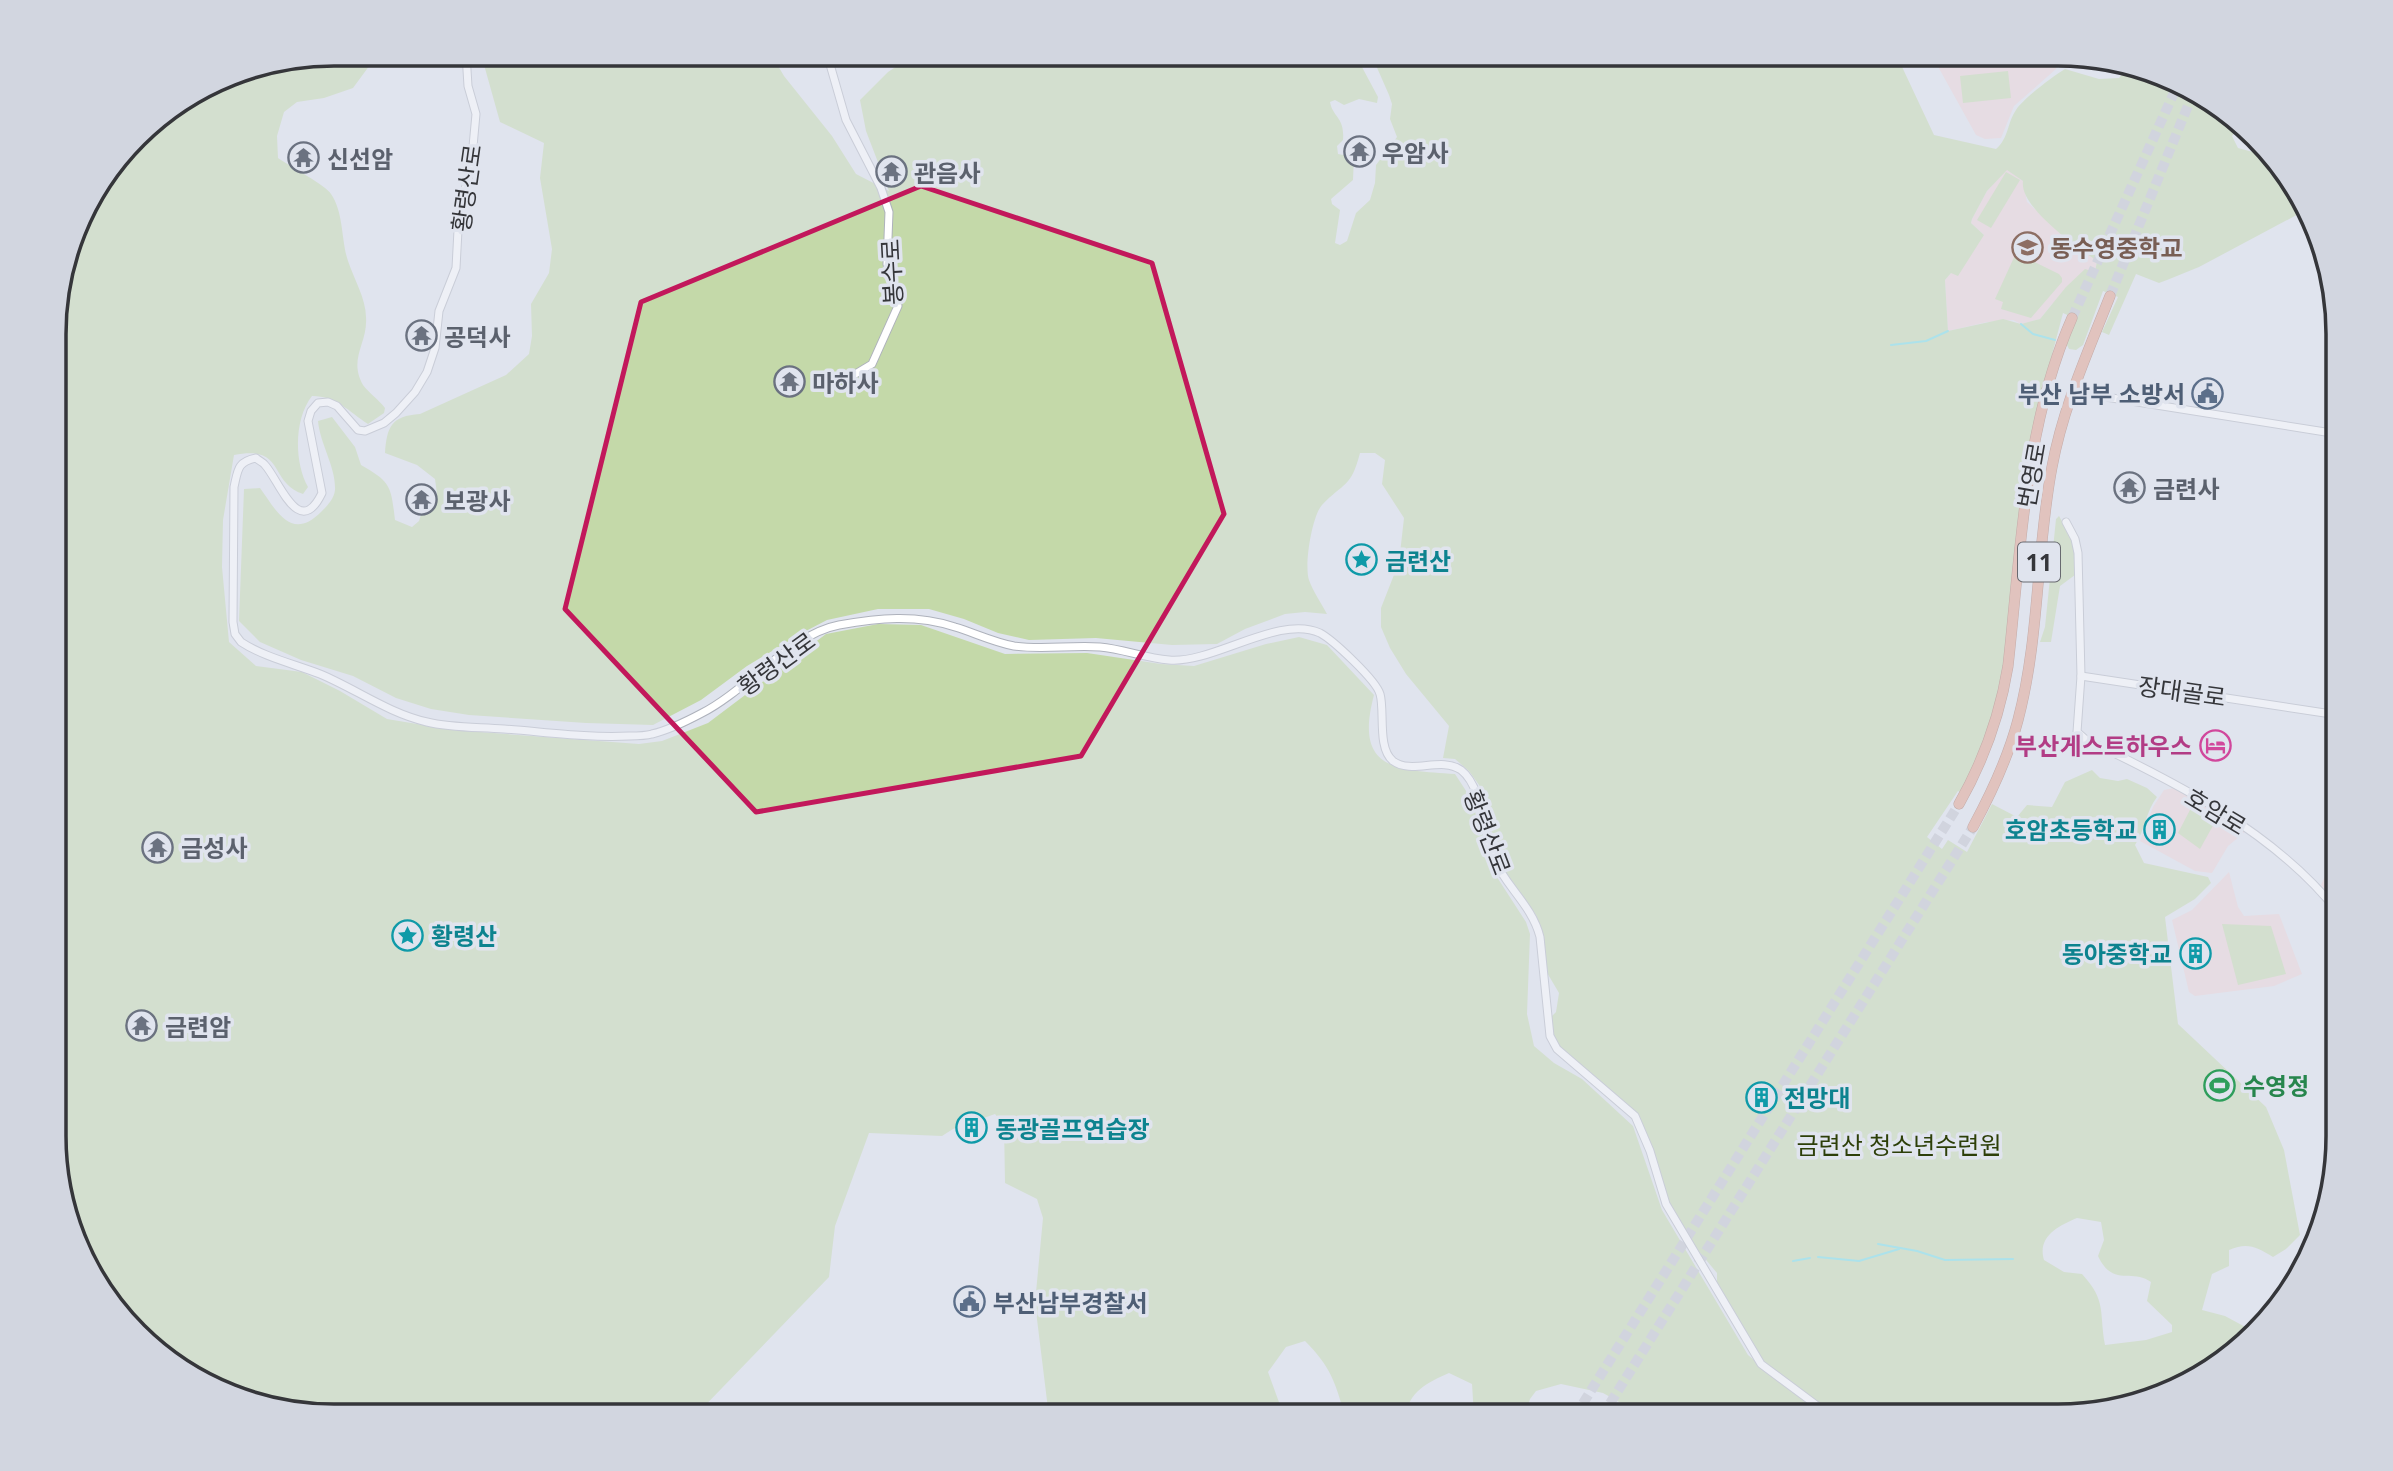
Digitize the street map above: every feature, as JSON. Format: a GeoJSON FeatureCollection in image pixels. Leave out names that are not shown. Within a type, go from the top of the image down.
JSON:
{"type":"FeatureCollection","features":[{"type":"Feature","properties":{"kind":"highway","name":"번영로"},"geometry":{"type":"LineString","coordinates":[[1973,827],[1998,780],[2019,718],[2028,668],[2048,490],[2055,452],[2072,393],[2110,296]]}},
{"type":"Feature","properties":{"kind":"highway","name":"번영로"},"geometry":{"type":"LineString","coordinates":[[1959,804],[1985,752],[2003,694],[2034,446],[2047,386],[2072,318]]}},
{"type":"Feature","properties":{"kind":"street","name":"황령산로"},"geometry":{"type":"LineString","coordinates":[[467,66],[468,86],[476,114],[471,168],[459,211],[456,268],[439,311],[435,348],[427,372],[415,392],[396,413],[365,431],[358,430],[337,406],[318,402],[308,421],[322,493],[309,509],[301,510],[290,505],[266,465],[256,458],[245,460],[238,468],[234,487],[232,604],[233,628],[241,642],[341,684],[392,710],[426,722],[602,737],[650,735],[701,714],[732,696],[812,635],[839,625],[893,617],[926,619],[995,642],[1019,647],[1065,645],[1104,648],[1169,660],[1190,659],[1287,630],[1319,633],[1375,683],[1381,696],[1385,744],[1388,755],[1396,764],[1444,764],[1457,767],[1466,775],[1476,794],[1494,858],[1506,881],[1537,924],[1550,1037],[1569,1062],[1601,1085],[1635,1116],[1650,1151],[1667,1204],[1762,1363],[1815,1404]]}},
{"type":"Feature","properties":{"kind":"street","name":"봉수로"},"geometry":{"type":"LineString","coordinates":[[827,379],[847,379],[872,364],[898,306],[887,264],[889,212],[881,188],[846,120],[831,66]]}},
{"type":"Feature","properties":{"kind":"street"},"geometry":{"type":"LineString","coordinates":[[2093,395],[2326,432]]}},
{"type":"Feature","properties":{"kind":"street"},"geometry":{"type":"LineString","coordinates":[[2066,522],[2075,539],[2078,553],[2081,676]]}},
{"type":"Feature","properties":{"kind":"street","name":"장대골로"},"geometry":{"type":"LineString","coordinates":[[2081,676],[2326,713]]}},
{"type":"Feature","properties":{"kind":"street","name":"호암로"},"geometry":{"type":"LineString","coordinates":[[2081,676],[2077,732],[2085,739],[2215,808],[2248,829],[2317,886],[2326,897]]}},
{"type":"Feature","properties":{"kind":"highlighted area"},"geometry":{"type":"Polygon","coordinates":[[[921,186],[1152,263],[1224,514],[1081,756],[756,812],[565,609],[641,302],[921,186]]]}},
{"type":"Feature","properties":{"kind":"shaded area"},"geometry":{"type":"Polygon","coordinates":[[[1938,66],[2057,66],[2014,106],[2001,138],[1985,139],[1976,135],[1938,66]]]}},
{"type":"Feature","properties":{"kind":"shaded area","name":"동수영중학교"},"geometry":{"type":"Polygon","coordinates":[[[2007,169],[2023,181],[2027,202],[2097,260],[2095,272],[2051,305],[2040,319],[2021,324],[2013,320],[1987,322],[1948,331],[1945,280],[1984,235],[1971,223],[1972,219],[1987,191],[2007,169]]]}},
{"type":"Feature","properties":{"kind":"shaded area"},"geometry":{"type":"Polygon","coordinates":[[[2174,788],[2246,831],[2228,846],[2212,873],[2195,871],[2140,841],[2153,807],[2164,790],[2174,788]]]}},
{"type":"Feature","properties":{"kind":"shaded area"},"geometry":{"type":"Polygon","coordinates":[[[2229,872],[2238,907],[2244,916],[2279,914],[2302,974],[2274,986],[2195,996],[2189,992],[2172,920],[2192,910],[2229,872]]]}},
{"type":"Feature","properties":{"kind":"shaded area"},"geometry":{"type":"Polygon","coordinates":[[[2326,874],[2326,891],[2321,885],[2326,874]]]}},
{"type":"Feature","properties":{"kind":"green space","name":"황령산"},"geometry":{"type":"Polygon","coordinates":[[[369,66],[353,88],[324,98],[297,102],[284,112],[277,136],[278,158],[328,190],[335,201],[348,261],[365,310],[366,327],[357,367],[363,385],[385,408],[384,413],[368,424],[336,402],[312,396],[306,405],[299,428],[298,453],[308,487],[303,494],[292,488],[275,466],[262,455],[234,455],[223,520],[222,567],[229,642],[256,666],[302,672],[387,719],[453,730],[639,744],[662,741],[708,723],[826,634],[878,624],[921,625],[1005,654],[1087,653],[1194,666],[1299,637],[1327,645],[1374,695],[1369,720],[1370,738],[1375,752],[1384,761],[1398,767],[1455,774],[1476,806],[1493,871],[1526,922],[1530,934],[1527,1014],[1534,1046],[1554,1063],[1582,1079],[1633,1126],[1662,1210],[1748,1355],[1807,1404],[1623,1404],[1603,1393],[1561,1384],[1536,1391],[1529,1404],[1473,1404],[1472,1384],[1449,1373],[1420,1389],[1410,1404],[1341,1404],[1331,1376],[1321,1359],[1305,1341],[1286,1347],[1268,1372],[1280,1404],[1047,1404],[1035,1303],[1043,1218],[1037,1199],[1005,1183],[1004,1125],[995,1114],[953,1129],[942,1136],[869,1133],[835,1226],[829,1277],[707,1404],[317,1404],[248,1390],[200,1369],[171,1349],[145,1326],[122,1300],[102,1271],[76,1206],[66,1137],[67,317],[81,248],[102,200],[122,171],[145,145],[171,122],[200,102],[248,81],[282,72],[317,67],[369,66]]]}},
{"type":"Feature","properties":{"kind":"green space","name":"금련산 청소년수련원"},"geometry":{"type":"Polygon","coordinates":[[[484,66],[778,66],[832,136],[856,174],[889,191],[866,131],[860,100],[897,66],[1361,66],[1378,97],[1377,103],[1359,99],[1344,105],[1335,100],[1330,102],[1341,122],[1343,132],[1343,140],[1337,146],[1338,154],[1354,157],[1353,180],[1331,199],[1332,204],[1340,210],[1335,243],[1340,245],[1347,241],[1356,213],[1370,200],[1376,165],[1397,137],[1390,119],[1392,104],[1376,66],[1902,66],[1934,135],[1996,149],[2020,105],[2065,69],[2099,79],[2119,78],[2122,75],[2145,81],[2177,94],[2208,112],[2235,133],[2232,136],[2238,148],[2255,153],[2260,158],[2281,185],[2298,214],[2199,267],[2159,283],[2136,274],[2109,335],[2102,332],[2118,297],[2103,291],[2083,345],[2076,350],[2069,349],[2066,343],[2076,319],[2063,313],[2040,400],[2005,661],[1988,734],[1962,793],[1958,791],[1927,837],[1942,849],[1948,840],[1967,852],[1992,804],[2017,817],[2027,805],[2052,807],[2065,782],[2092,770],[2100,778],[2118,781],[2127,779],[2147,788],[2157,797],[2135,845],[2144,863],[2208,877],[2211,883],[2195,899],[2165,917],[2178,1024],[2266,1107],[2284,1150],[2300,1235],[2273,1257],[2252,1247],[2242,1246],[2229,1250],[2229,1266],[2212,1274],[2202,1310],[2225,1316],[2246,1328],[2208,1359],[2177,1377],[2128,1395],[2076,1404],[1818,1404],[1764,1362],[1717,1286],[1717,1273],[1692,1243],[1671,1206],[1642,1125],[1597,1078],[1560,1048],[1552,1031],[1552,1016],[1556,1012],[1559,993],[1546,971],[1540,926],[1536,915],[1504,871],[1498,857],[1484,792],[1469,771],[1455,759],[1443,758],[1449,726],[1406,674],[1381,627],[1381,608],[1399,562],[1404,518],[1382,484],[1385,460],[1375,453],[1360,453],[1350,479],[1322,505],[1315,519],[1308,553],[1308,573],[1327,614],[1285,614],[1245,629],[1217,644],[1172,645],[1096,638],[1029,640],[998,633],[929,609],[878,609],[827,620],[747,666],[701,700],[653,725],[469,715],[431,709],[396,698],[353,676],[301,660],[260,642],[239,621],[244,489],[260,488],[278,513],[293,523],[301,524],[321,512],[332,499],[335,481],[318,421],[332,417],[355,447],[361,465],[388,486],[395,520],[412,527],[419,521],[423,508],[437,494],[435,479],[417,465],[385,453],[392,424],[506,375],[529,354],[532,336],[531,304],[549,273],[552,249],[540,178],[544,143],[500,122],[484,66]],[[2007,170],[1987,191],[1972,219],[1971,223],[1984,235],[1958,276],[1951,273],[1945,280],[1948,331],[2003,319],[2021,324],[2040,319],[2085,269],[2095,272],[2097,261],[2039,214],[2024,191],[2023,181],[2007,170]],[[2077,1218],[2056,1229],[2046,1239],[2044,1260],[2064,1272],[2082,1274],[2090,1283],[2101,1307],[2105,1345],[2146,1340],[2172,1332],[2172,1325],[2147,1301],[2151,1282],[2144,1278],[2116,1275],[2104,1266],[2098,1256],[2104,1240],[2101,1222],[2077,1218]]]}},
{"type":"Feature","properties":{"kind":"green space"},"geometry":{"type":"Polygon","coordinates":[[[2008,71],[2011,98],[1963,103],[1960,76],[2008,71]]]}},
{"type":"Feature","properties":{"kind":"green space"},"geometry":{"type":"Polygon","coordinates":[[[2006,172],[2020,180],[1991,228],[1977,220],[2006,172]]]}},
{"type":"Feature","properties":{"kind":"green space"},"geometry":{"type":"Polygon","coordinates":[[[2016,253],[2062,278],[2062,282],[2031,318],[2001,309],[2003,302],[1995,299],[2016,253]]]}},
{"type":"Feature","properties":{"kind":"green space"},"geometry":{"type":"Polygon","coordinates":[[[2059,516],[2074,543],[2075,575],[2060,586],[2051,642],[2040,642],[2045,627],[2056,519],[2059,516]]]}},
{"type":"Feature","properties":{"kind":"green space"},"geometry":{"type":"Polygon","coordinates":[[[2191,808],[2215,822],[2200,849],[2178,833],[2191,808]]]}},
{"type":"Feature","properties":{"kind":"green space"},"geometry":{"type":"Polygon","coordinates":[[[2222,924],[2271,926],[2286,974],[2238,985],[2222,924]]]}},
{"type":"Feature","properties":{"kind":"waterway"},"geometry":{"type":"LineString","coordinates":[[2021,324],[2033,334],[2055,340]]}},
{"type":"Feature","properties":{"kind":"waterway"},"geometry":{"type":"LineString","coordinates":[[1891,345],[1926,341],[1948,331]]}},
{"type":"Feature","properties":{"kind":"waterway"},"geometry":{"type":"LineString","coordinates":[[1878,1244],[1917,1251],[1945,1260],[2013,1259]]}},
{"type":"Feature","properties":{"kind":"waterway"},"geometry":{"type":"LineString","coordinates":[[1818,1257],[1859,1261],[1899,1249]]}},
{"type":"Feature","properties":{"kind":"waterway"},"geometry":{"type":"LineString","coordinates":[[1793,1261],[1810,1258]]}},
{"type":"Feature","properties":{"kind":"tunnel"},"geometry":{"type":"LineString","coordinates":[[2072,318],[2174,93]]}},
{"type":"Feature","properties":{"kind":"tunnel"},"geometry":{"type":"LineString","coordinates":[[2110,296],[2190,101]]}},
{"type":"Feature","properties":{"kind":"tunnel"},"geometry":{"type":"LineString","coordinates":[[1583,1404],[1959,804]]}},
{"type":"Feature","properties":{"kind":"tunnel"},"geometry":{"type":"LineString","coordinates":[[1610,1404],[1973,827]]}},
{"type":"Feature","properties":{"kind":"place","name":"우암사"},"geometry":{"type":"Point","coordinates":[1359,152]}},
{"type":"Feature","properties":{"kind":"place","name":"신선암"},"geometry":{"type":"Point","coordinates":[304,158]}},
{"type":"Feature","properties":{"kind":"place","name":"관음사"},"geometry":{"type":"Point","coordinates":[891,172]}},
{"type":"Feature","properties":{"kind":"place","name":"동수영중학교"},"geometry":{"type":"Point","coordinates":[2027,247]}},
{"type":"Feature","properties":{"kind":"place","name":"공덕사"},"geometry":{"type":"Point","coordinates":[421,336]}},
{"type":"Feature","properties":{"kind":"place","name":"마하사"},"geometry":{"type":"Point","coordinates":[789,382]}},
{"type":"Feature","properties":{"kind":"place","name":"부산 남부 소방서"},"geometry":{"type":"Point","coordinates":[2208,393]}},
{"type":"Feature","properties":{"kind":"place","name":"금련사"},"geometry":{"type":"Point","coordinates":[2130,488]}},
{"type":"Feature","properties":{"kind":"place","name":"보광사"},"geometry":{"type":"Point","coordinates":[421,500]}},
{"type":"Feature","properties":{"kind":"place","name":"금련산"},"geometry":{"type":"Point","coordinates":[1362,560]}},
{"type":"Feature","properties":{"kind":"place","name":"부산게스트하우스"},"geometry":{"type":"Point","coordinates":[2215,745]}},
{"type":"Feature","properties":{"kind":"place","name":"호암초등학교"},"geometry":{"type":"Point","coordinates":[2160,829]}},
{"type":"Feature","properties":{"kind":"place","name":"금성사"},"geometry":{"type":"Point","coordinates":[158,847]}},
{"type":"Feature","properties":{"kind":"place","name":"황령산"},"geometry":{"type":"Point","coordinates":[408,935]}},
{"type":"Feature","properties":{"kind":"place","name":"동아중학교"},"geometry":{"type":"Point","coordinates":[2195,953]}},
{"type":"Feature","properties":{"kind":"place","name":"금련암"},"geometry":{"type":"Point","coordinates":[142,1026]}},
{"type":"Feature","properties":{"kind":"place","name":"수영정"},"geometry":{"type":"Point","coordinates":[2220,1085]}},
{"type":"Feature","properties":{"kind":"place","name":"전망대"},"geometry":{"type":"Point","coordinates":[1761,1097]}},
{"type":"Feature","properties":{"kind":"place","name":"동광골프연습장"},"geometry":{"type":"Point","coordinates":[972,1128]}},
{"type":"Feature","properties":{"kind":"place","name":"부산남부경찰서"},"geometry":{"type":"Point","coordinates":[970,1302]}}]}
